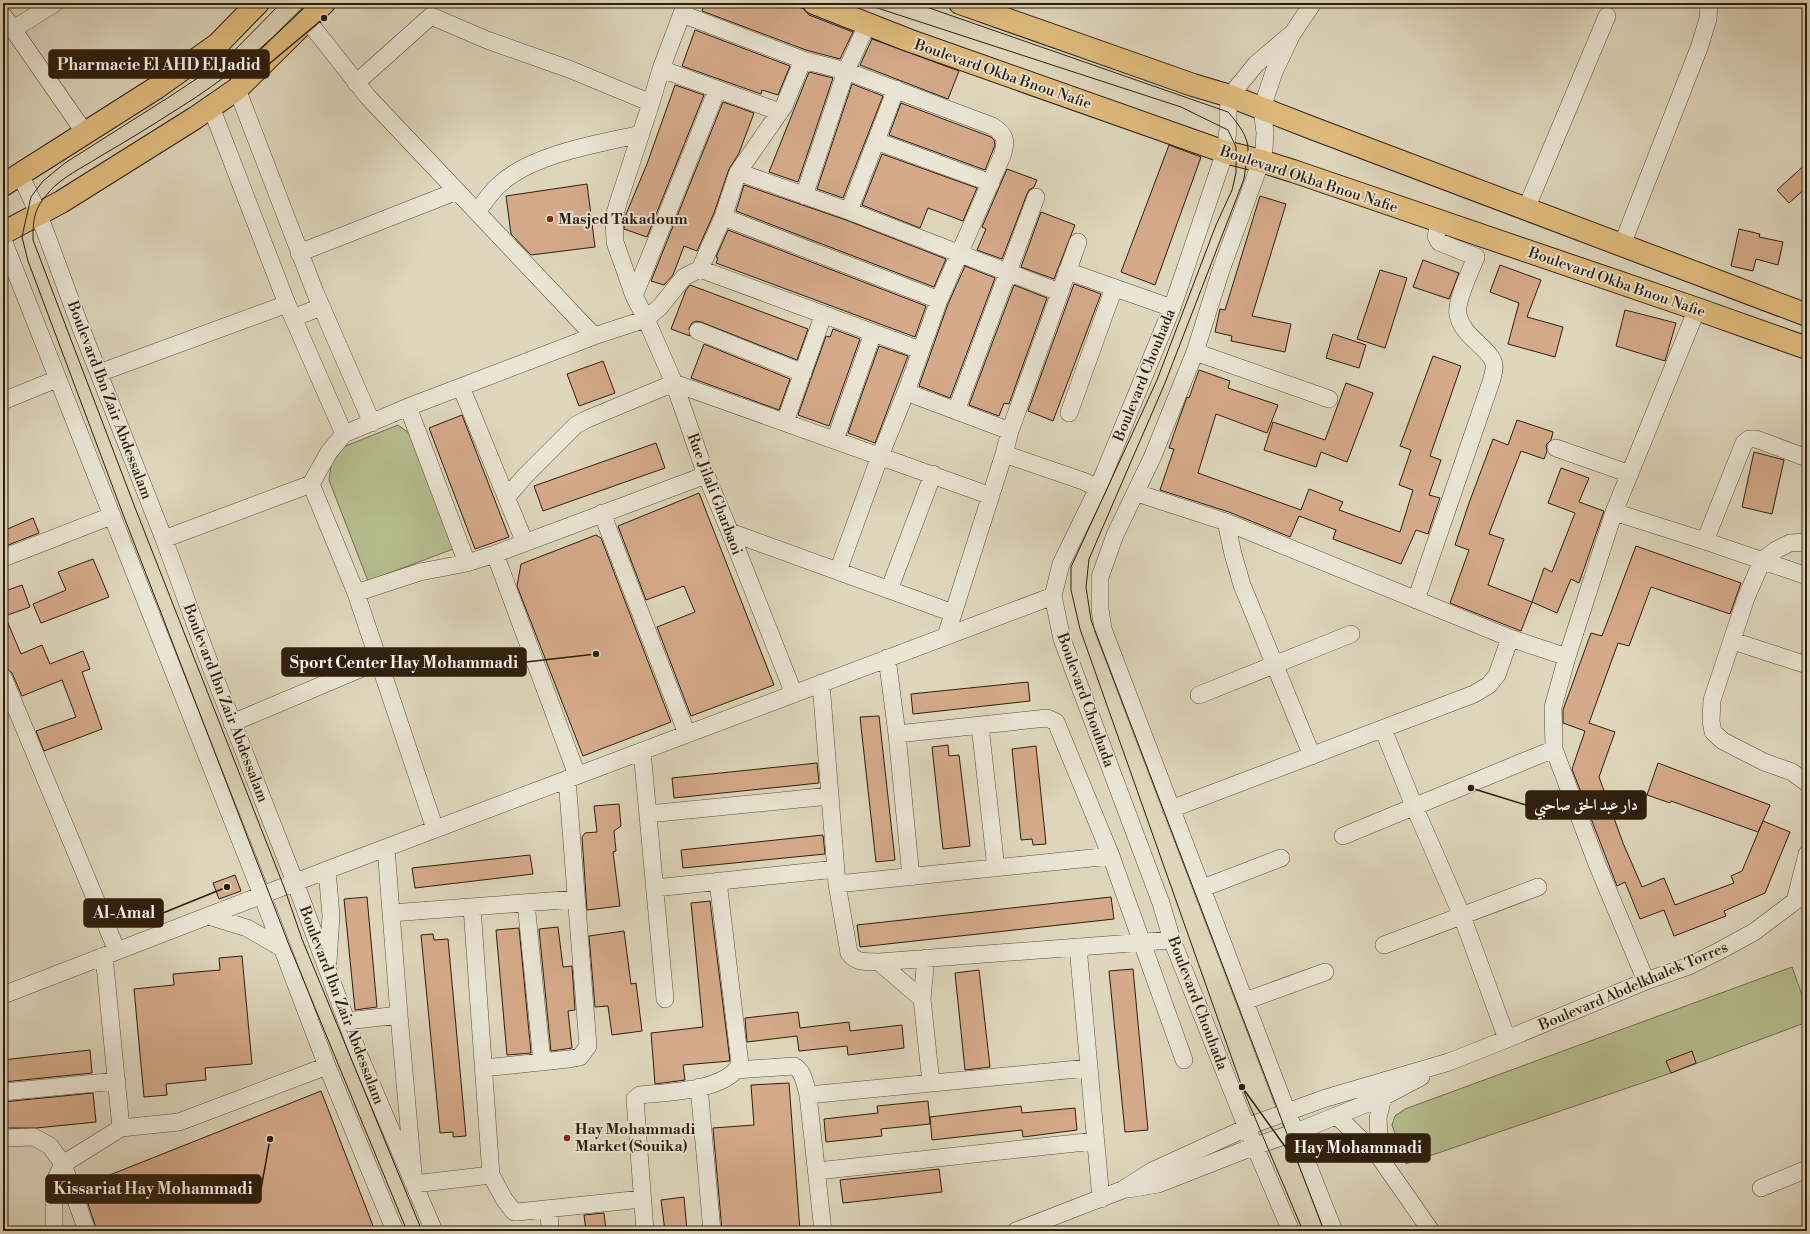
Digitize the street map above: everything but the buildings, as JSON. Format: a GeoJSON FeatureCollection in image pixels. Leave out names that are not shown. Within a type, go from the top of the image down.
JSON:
{"type":"FeatureCollection","features":[{"type":"Feature","properties":{"kind":"main road"},"geometry":{"type":"LineString","coordinates":[[12,180],[156,88],[218,44],[258,3]]}},
{"type":"Feature","properties":{"kind":"main road"},"geometry":{"type":"LineString","coordinates":[[3,233],[39,215],[211,107],[237,89],[324,3]]}},
{"type":"Feature","properties":{"kind":"main road","name":"Boulevard Okba Bnou Nafie"},"geometry":{"type":"LineString","coordinates":[[814,3],[867,25],[1225,152],[1261,161],[1484,236],[1807,348]]}},
{"type":"Feature","properties":{"kind":"main road"},"geometry":{"type":"LineString","coordinates":[[960,3],[1193,85],[1230,96],[1807,315]]}},
{"type":"Feature","properties":{"kind":"street"},"geometry":{"type":"LineString","coordinates":[[12,30],[55,3]]}},
{"type":"Feature","properties":{"kind":"street"},"geometry":{"type":"LineString","coordinates":[[1313,3],[1292,34],[1274,72],[1262,108],[1265,133],[1264,149],[1261,161],[1222,270],[1195,352],[1137,492],[1115,535],[1100,577],[1100,609],[1103,629],[1287,1112],[1334,1231]]}},
{"type":"Feature","properties":{"kind":"street"},"geometry":{"type":"LineString","coordinates":[[1622,245],[1699,48],[1708,19],[1709,3]]}},
{"type":"Feature","properties":{"kind":"street"},"geometry":{"type":"LineString","coordinates":[[684,8],[803,60],[846,71],[992,126],[1000,131],[1004,137],[1006,146],[939,300],[906,392],[880,456],[838,571]]}},
{"type":"Feature","properties":{"kind":"street","name":"Rue Jilali Gharbaoi"},"geometry":{"type":"LineString","coordinates":[[684,8],[660,69],[651,103],[614,217],[614,242],[634,296],[646,318],[674,382],[706,475],[794,694]]}},
{"type":"Feature","properties":{"kind":"street"},"geometry":{"type":"LineString","coordinates":[[356,83],[436,10],[487,40],[569,69],[651,103]]}},
{"type":"Feature","properties":{"kind":"street"},"geometry":{"type":"LineString","coordinates":[[3,15],[85,133]]}},
{"type":"Feature","properties":{"kind":"street"},"geometry":{"type":"LineString","coordinates":[[1526,208],[1607,16]]}},
{"type":"Feature","properties":{"kind":"street"},"geometry":{"type":"LineString","coordinates":[[307,20],[356,83],[594,336]]}},
{"type":"Feature","properties":{"kind":"street"},"geometry":{"type":"LineString","coordinates":[[804,196],[846,71],[867,25]]}},
{"type":"Feature","properties":{"kind":"street"},"geometry":{"type":"LineString","coordinates":[[1230,96],[1256,64],[1292,34]]}},
{"type":"Feature","properties":{"kind":"street"},"geometry":{"type":"LineString","coordinates":[[164,539],[311,484],[329,452],[344,434],[460,387],[594,336],[646,318],[660,307],[684,277],[700,269],[723,216],[738,172],[780,112],[803,60]]}},
{"type":"Feature","properties":{"kind":"street"},"geometry":{"type":"LineString","coordinates":[[660,69],[780,112]]}},
{"type":"Feature","properties":{"kind":"street"},"geometry":{"type":"LineString","coordinates":[[237,89],[299,253],[372,423]]}},
{"type":"Feature","properties":{"kind":"street"},"geometry":{"type":"LineString","coordinates":[[634,296],[717,90]]}},
{"type":"Feature","properties":{"kind":"street"},"geometry":{"type":"LineString","coordinates":[[849,211],[896,90]]}},
{"type":"Feature","properties":{"kind":"street","name":"Boulevard Chouhada"},"geometry":{"type":"LineString","coordinates":[[1230,96],[1225,152],[1172,308],[1098,488],[1062,564],[1053,596],[1062,639],[1161,903],[1172,940],[1247,1128],[1291,1231]]}},
{"type":"Feature","properties":{"kind":"street"},"geometry":{"type":"LineString","coordinates":[[211,107],[290,311],[344,434]]}},
{"type":"Feature","properties":{"kind":"street"},"geometry":{"type":"LineString","coordinates":[[477,212],[498,186],[529,164],[579,148],[641,134]]}},
{"type":"Feature","properties":{"kind":"street"},"geometry":{"type":"LineString","coordinates":[[876,141],[991,183]]}},
{"type":"Feature","properties":{"kind":"street"},"geometry":{"type":"LineString","coordinates":[[738,172],[849,211],[1059,292]]}},
{"type":"Feature","properties":{"kind":"street","name":"Boulevard Ibn Zair Abdessalam"},"geometry":{"type":"LineString","coordinates":[[12,180],[39,215],[164,539],[232,723],[295,882],[359,1055],[434,1231]]}},
{"type":"Feature","properties":{"kind":"street"},"geometry":{"type":"LineString","coordinates":[[299,253],[457,191]]}},
{"type":"Feature","properties":{"kind":"street"},"geometry":{"type":"LineString","coordinates":[[956,411],[1036,197]]}},
{"type":"Feature","properties":{"kind":"street"},"geometry":{"type":"LineString","coordinates":[[723,216],[939,300]]}},
{"type":"Feature","properties":{"kind":"street"},"geometry":{"type":"LineString","coordinates":[[1440,222],[1436,236],[1439,242],[1476,256]]}},
{"type":"Feature","properties":{"kind":"street"},"geometry":{"type":"LineString","coordinates":[[1416,600],[1492,379],[1495,366],[1489,355],[1472,340],[1458,315],[1459,304],[1484,236]]}},
{"type":"Feature","properties":{"kind":"street"},"geometry":{"type":"LineString","coordinates":[[3,240],[262,895],[327,1066],[395,1231]]}},
{"type":"Feature","properties":{"kind":"street"},"geometry":{"type":"LineString","coordinates":[[946,636],[991,496],[1010,431],[1078,242]]}},
{"type":"Feature","properties":{"kind":"street"},"geometry":{"type":"LineString","coordinates":[[700,269],[823,316],[920,350]]}},
{"type":"Feature","properties":{"kind":"street"},"geometry":{"type":"LineString","coordinates":[[1067,271],[1172,308]]}},
{"type":"Feature","properties":{"kind":"street"},"geometry":{"type":"LineString","coordinates":[[1069,413],[1114,288]]}},
{"type":"Feature","properties":{"kind":"street"},"geometry":{"type":"LineString","coordinates":[[99,373],[290,311],[321,307]]}},
{"type":"Feature","properties":{"kind":"street"},"geometry":{"type":"LineString","coordinates":[[1646,981],[1597,864],[1554,749],[1553,707],[1567,657],[1614,512],[1697,309]]}},
{"type":"Feature","properties":{"kind":"street"},"geometry":{"type":"LineString","coordinates":[[785,422],[823,316]]}},
{"type":"Feature","properties":{"kind":"street"},"geometry":{"type":"LineString","coordinates":[[698,331],[802,373]]}},
{"type":"Feature","properties":{"kind":"street"},"geometry":{"type":"LineString","coordinates":[[835,440],[873,333]]}},
{"type":"Feature","properties":{"kind":"street"},"geometry":{"type":"LineString","coordinates":[[1195,352],[1329,399]]}},
{"type":"Feature","properties":{"kind":"street"},"geometry":{"type":"LineString","coordinates":[[3,401],[57,379]]}},
{"type":"Feature","properties":{"kind":"street"},"geometry":{"type":"LineString","coordinates":[[507,497],[524,477],[576,425],[674,382],[991,496]]}},
{"type":"Feature","properties":{"kind":"street"},"geometry":{"type":"LineString","coordinates":[[460,387],[525,543]]}},
{"type":"Feature","properties":{"kind":"street"},"geometry":{"type":"LineString","coordinates":[[906,392],[1010,431]]}},
{"type":"Feature","properties":{"kind":"street"},"geometry":{"type":"LineString","coordinates":[[408,407],[467,563]]}},
{"type":"Feature","properties":{"kind":"street"},"geometry":{"type":"LineString","coordinates":[[1705,540],[1744,443],[1749,439],[1756,440],[1807,458]]}},
{"type":"Feature","properties":{"kind":"street"},"geometry":{"type":"LineString","coordinates":[[1556,448],[1630,474]]}},
{"type":"Feature","properties":{"kind":"street"},"geometry":{"type":"LineString","coordinates":[[1004,454],[1083,480],[1098,488]]}},
{"type":"Feature","properties":{"kind":"street"},"geometry":{"type":"LineString","coordinates":[[889,590],[933,474]]}},
{"type":"Feature","properties":{"kind":"street"},"geometry":{"type":"LineString","coordinates":[[356,593],[420,572],[467,563],[495,554],[706,475]]}},
{"type":"Feature","properties":{"kind":"street"},"geometry":{"type":"LineString","coordinates":[[311,484],[356,593],[435,829]]}},
{"type":"Feature","properties":{"kind":"street"},"geometry":{"type":"LineString","coordinates":[[1137,492],[1226,522],[1510,638],[1567,657]]}},
{"type":"Feature","properties":{"kind":"street"},"geometry":{"type":"LineString","coordinates":[[1614,512],[1705,540],[1807,576]]}},
{"type":"Feature","properties":{"kind":"street"},"geometry":{"type":"LineString","coordinates":[[602,514],[687,734]]}},
{"type":"Feature","properties":{"kind":"street"},"geometry":{"type":"LineString","coordinates":[[3,558],[111,516]]}},
{"type":"Feature","properties":{"kind":"street"},"geometry":{"type":"LineString","coordinates":[[1226,522],[1242,585],[1312,756]]}},
{"type":"Feature","properties":{"kind":"street"},"geometry":{"type":"LineString","coordinates":[[730,532],[953,613]]}},
{"type":"Feature","properties":{"kind":"street"},"geometry":{"type":"LineString","coordinates":[[1807,542],[1790,543],[1776,550],[1762,561],[1746,598],[1733,641],[1712,700],[1711,722],[1713,732],[1723,741],[1764,762],[1792,772],[1807,783]]}},
{"type":"Feature","properties":{"kind":"street"},"geometry":{"type":"LineString","coordinates":[[484,1068],[580,1057],[588,1046],[576,899],[572,777],[495,554]]}},
{"type":"Feature","properties":{"kind":"street"},"geometry":{"type":"LineString","coordinates":[[3,995],[295,882],[1053,596]]}},
{"type":"Feature","properties":{"kind":"street"},"geometry":{"type":"LineString","coordinates":[[1199,695],[1351,634]]}},
{"type":"Feature","properties":{"kind":"street"},"geometry":{"type":"LineString","coordinates":[[1171,809],[1474,694],[1489,686],[1497,675],[1510,638]]}},
{"type":"Feature","properties":{"kind":"street"},"geometry":{"type":"LineString","coordinates":[[1733,641],[1807,665]]}},
{"type":"Feature","properties":{"kind":"street"},"geometry":{"type":"LineString","coordinates":[[887,658],[897,734],[911,877]]}},
{"type":"Feature","properties":{"kind":"street"},"geometry":{"type":"LineString","coordinates":[[232,723],[379,661]]}},
{"type":"Feature","properties":{"kind":"street"},"geometry":{"type":"LineString","coordinates":[[3,677],[111,953],[117,1081],[121,1128]]}},
{"type":"Feature","properties":{"kind":"street"},"geometry":{"type":"LineString","coordinates":[[821,683],[836,877],[849,953],[857,961],[879,962],[1172,940]]}},
{"type":"Feature","properties":{"kind":"street"},"geometry":{"type":"LineString","coordinates":[[897,734],[1047,718],[1056,722],[1111,856],[1144,943],[1184,1060]]}},
{"type":"Feature","properties":{"kind":"street"},"geometry":{"type":"LineString","coordinates":[[980,726],[996,868]]}},
{"type":"Feature","properties":{"kind":"street"},"geometry":{"type":"LineString","coordinates":[[1383,729],[1414,806],[1462,916],[1507,1039]]}},
{"type":"Feature","properties":{"kind":"street"},"geometry":{"type":"LineString","coordinates":[[1343,836],[1554,749]]}},
{"type":"Feature","properties":{"kind":"street"},"geometry":{"type":"LineString","coordinates":[[642,751],[665,999]]}},
{"type":"Feature","properties":{"kind":"street"},"geometry":{"type":"LineString","coordinates":[[648,814],[830,796]]}},
{"type":"Feature","properties":{"kind":"street"},"geometry":{"type":"LineString","coordinates":[[386,848],[414,1184],[491,1175]]}},
{"type":"Feature","properties":{"kind":"street"},"geometry":{"type":"LineString","coordinates":[[1801,896],[1807,854]]}},
{"type":"Feature","properties":{"kind":"street"},"geometry":{"type":"LineString","coordinates":[[655,888],[718,881],[836,877],[911,877],[1111,856]]}},
{"type":"Feature","properties":{"kind":"street"},"geometry":{"type":"LineString","coordinates":[[1202,888],[1281,858]]}},
{"type":"Feature","properties":{"kind":"street"},"geometry":{"type":"LineString","coordinates":[[327,870],[331,916],[327,968]]}},
{"type":"Feature","properties":{"kind":"street"},"geometry":{"type":"LineString","coordinates":[[645,1231],[635,1099],[640,1095],[699,1088],[726,1078],[736,1070],[740,1064],[718,881]]}},
{"type":"Feature","properties":{"kind":"street"},"geometry":{"type":"LineString","coordinates":[[1384,945],[1538,886]]}},
{"type":"Feature","properties":{"kind":"street","name":"Boulevard Abdelkhalek Torres"},"geometry":{"type":"LineString","coordinates":[[1122,1190],[1158,1184],[1337,1116],[1383,1097],[1449,1062],[1646,981],[1689,966],[1754,932],[1801,896]]}},
{"type":"Feature","properties":{"kind":"street"},"geometry":{"type":"LineString","coordinates":[[391,913],[576,899]]}},
{"type":"Feature","properties":{"kind":"street"},"geometry":{"type":"LineString","coordinates":[[526,903],[542,1062]]}},
{"type":"Feature","properties":{"kind":"street"},"geometry":{"type":"LineString","coordinates":[[472,907],[491,1175],[504,1199],[514,1212],[642,1199]]}},
{"type":"Feature","properties":{"kind":"street"},"geometry":{"type":"LineString","coordinates":[[208,916],[247,928],[282,948]]}},
{"type":"Feature","properties":{"kind":"street"},"geometry":{"type":"LineString","coordinates":[[1078,947],[1100,1199]]}},
{"type":"Feature","properties":{"kind":"street"},"geometry":{"type":"LineString","coordinates":[[926,958],[922,999],[932,1083]]}},
{"type":"Feature","properties":{"kind":"street"},"geometry":{"type":"LineString","coordinates":[[879,962],[922,999]]}},
{"type":"Feature","properties":{"kind":"street"},"geometry":{"type":"LineString","coordinates":[[1245,1001],[1325,972]]}},
{"type":"Feature","properties":{"kind":"street"},"geometry":{"type":"LineString","coordinates":[[347,1021],[399,1016]]}},
{"type":"Feature","properties":{"kind":"street","name":"Boulevard Abdelkhalek Torres"},"geometry":{"type":"LineString","coordinates":[[1016,1231],[1122,1190],[1152,1171],[1247,1128],[1287,1112],[1372,1083],[1449,1062]]}},
{"type":"Feature","properties":{"kind":"street"},"geometry":{"type":"LineString","coordinates":[[54,1231],[54,1182],[64,1164],[121,1128],[179,1122],[327,1066]]}},
{"type":"Feature","properties":{"kind":"street"},"geometry":{"type":"LineString","coordinates":[[736,1070],[794,1066],[798,1068],[803,1076],[808,1095],[823,1231]]}},
{"type":"Feature","properties":{"kind":"street"},"geometry":{"type":"LineString","coordinates":[[808,1095],[1088,1068]]}},
{"type":"Feature","properties":{"kind":"street"},"geometry":{"type":"LineString","coordinates":[[3,1092],[117,1081]]}},
{"type":"Feature","properties":{"kind":"street"},"geometry":{"type":"LineString","coordinates":[[699,1088],[712,1231]]}},
{"type":"Feature","properties":{"kind":"street"},"geometry":{"type":"LineString","coordinates":[[1380,1158],[1378,1118],[1383,1097]]}},
{"type":"Feature","properties":{"kind":"street"},"geometry":{"type":"LineString","coordinates":[[1337,1116],[1380,1158],[1431,1231]]}},
{"type":"Feature","properties":{"kind":"street"},"geometry":{"type":"LineString","coordinates":[[3,1138],[34,1137],[50,1146],[64,1164],[87,1231]]}},
{"type":"Feature","properties":{"kind":"street"},"geometry":{"type":"LineString","coordinates":[[817,1171],[1095,1141]]}},
{"type":"Feature","properties":{"kind":"street"},"geometry":{"type":"LineString","coordinates":[[1761,1188],[1807,1169]]}},
{"type":"Feature","properties":{"kind":"street"},"geometry":{"type":"LineString","coordinates":[[548,1209],[550,1231]]}},
{"type":"Feature","properties":{"kind":"green space"},"geometry":{"type":"Polygon","coordinates":[[[398,425],[413,436],[456,548],[368,581],[329,480],[333,451],[398,425]]]}},
{"type":"Feature","properties":{"kind":"green space"},"geometry":{"type":"Polygon","coordinates":[[[1792,967],[1807,1009],[1807,1022],[1671,1073],[1406,1164],[1392,1125],[1395,1116],[1405,1109],[1792,967]]]}},
{"type":"Feature","properties":{"kind":"tram line"},"geometry":{"type":"LineString","coordinates":[[281,3],[225,60],[65,163],[43,181],[31,197],[22,237],[28,261],[121,509],[289,945],[407,1231]]}},
{"type":"Feature","properties":{"kind":"tram line"},"geometry":{"type":"LineString","coordinates":[[309,3],[278,33],[229,74],[148,128],[72,173],[54,187],[44,198],[35,214],[33,240],[134,505],[284,887],[302,939],[422,1231]]}},
{"type":"Feature","properties":{"kind":"tram line"},"geometry":{"type":"LineString","coordinates":[[862,3],[1181,107],[1228,130],[1236,147],[1236,173],[1232,190],[1216,225],[1157,380],[1071,567],[1071,590],[1080,629],[1242,1087],[1303,1231]]}},
{"type":"Feature","properties":{"kind":"tram line"},"geometry":{"type":"LineString","coordinates":[[915,3],[1228,112],[1238,125],[1248,145],[1244,179],[1165,383],[1089,559],[1086,587],[1091,620],[1324,1231]]}},
{"type":"Feature","properties":{"kind":"place","name":"Pharmacie El AHD El Jadid"},"geometry":{"type":"Point","coordinates":[324,18]}},
{"type":"Feature","properties":{"kind":"place","name":"Masjed Takadoum"},"geometry":{"type":"Point","coordinates":[550,219]}},
{"type":"Feature","properties":{"kind":"place","name":"Sport Center Hay Mohammadi"},"geometry":{"type":"Point","coordinates":[596,654]}},
{"type":"Feature","properties":{"kind":"place","name":"دار عبد الحق صاحبي"},"geometry":{"type":"Point","coordinates":[1471,788]}},
{"type":"Feature","properties":{"kind":"place","name":"Al-Amal"},"geometry":{"type":"Point","coordinates":[227,887]}},
{"type":"Feature","properties":{"kind":"place","name":"Hay Mohammadi"},"geometry":{"type":"Point","coordinates":[1242,1087]}},
{"type":"Feature","properties":{"kind":"place","name":"Hay Mohammadi Market (Souika)"},"geometry":{"type":"Point","coordinates":[567,1138]}},
{"type":"Feature","properties":{"kind":"place","name":"Kissariat Hay Mohammadi"},"geometry":{"type":"Point","coordinates":[270,1139]}}]}
